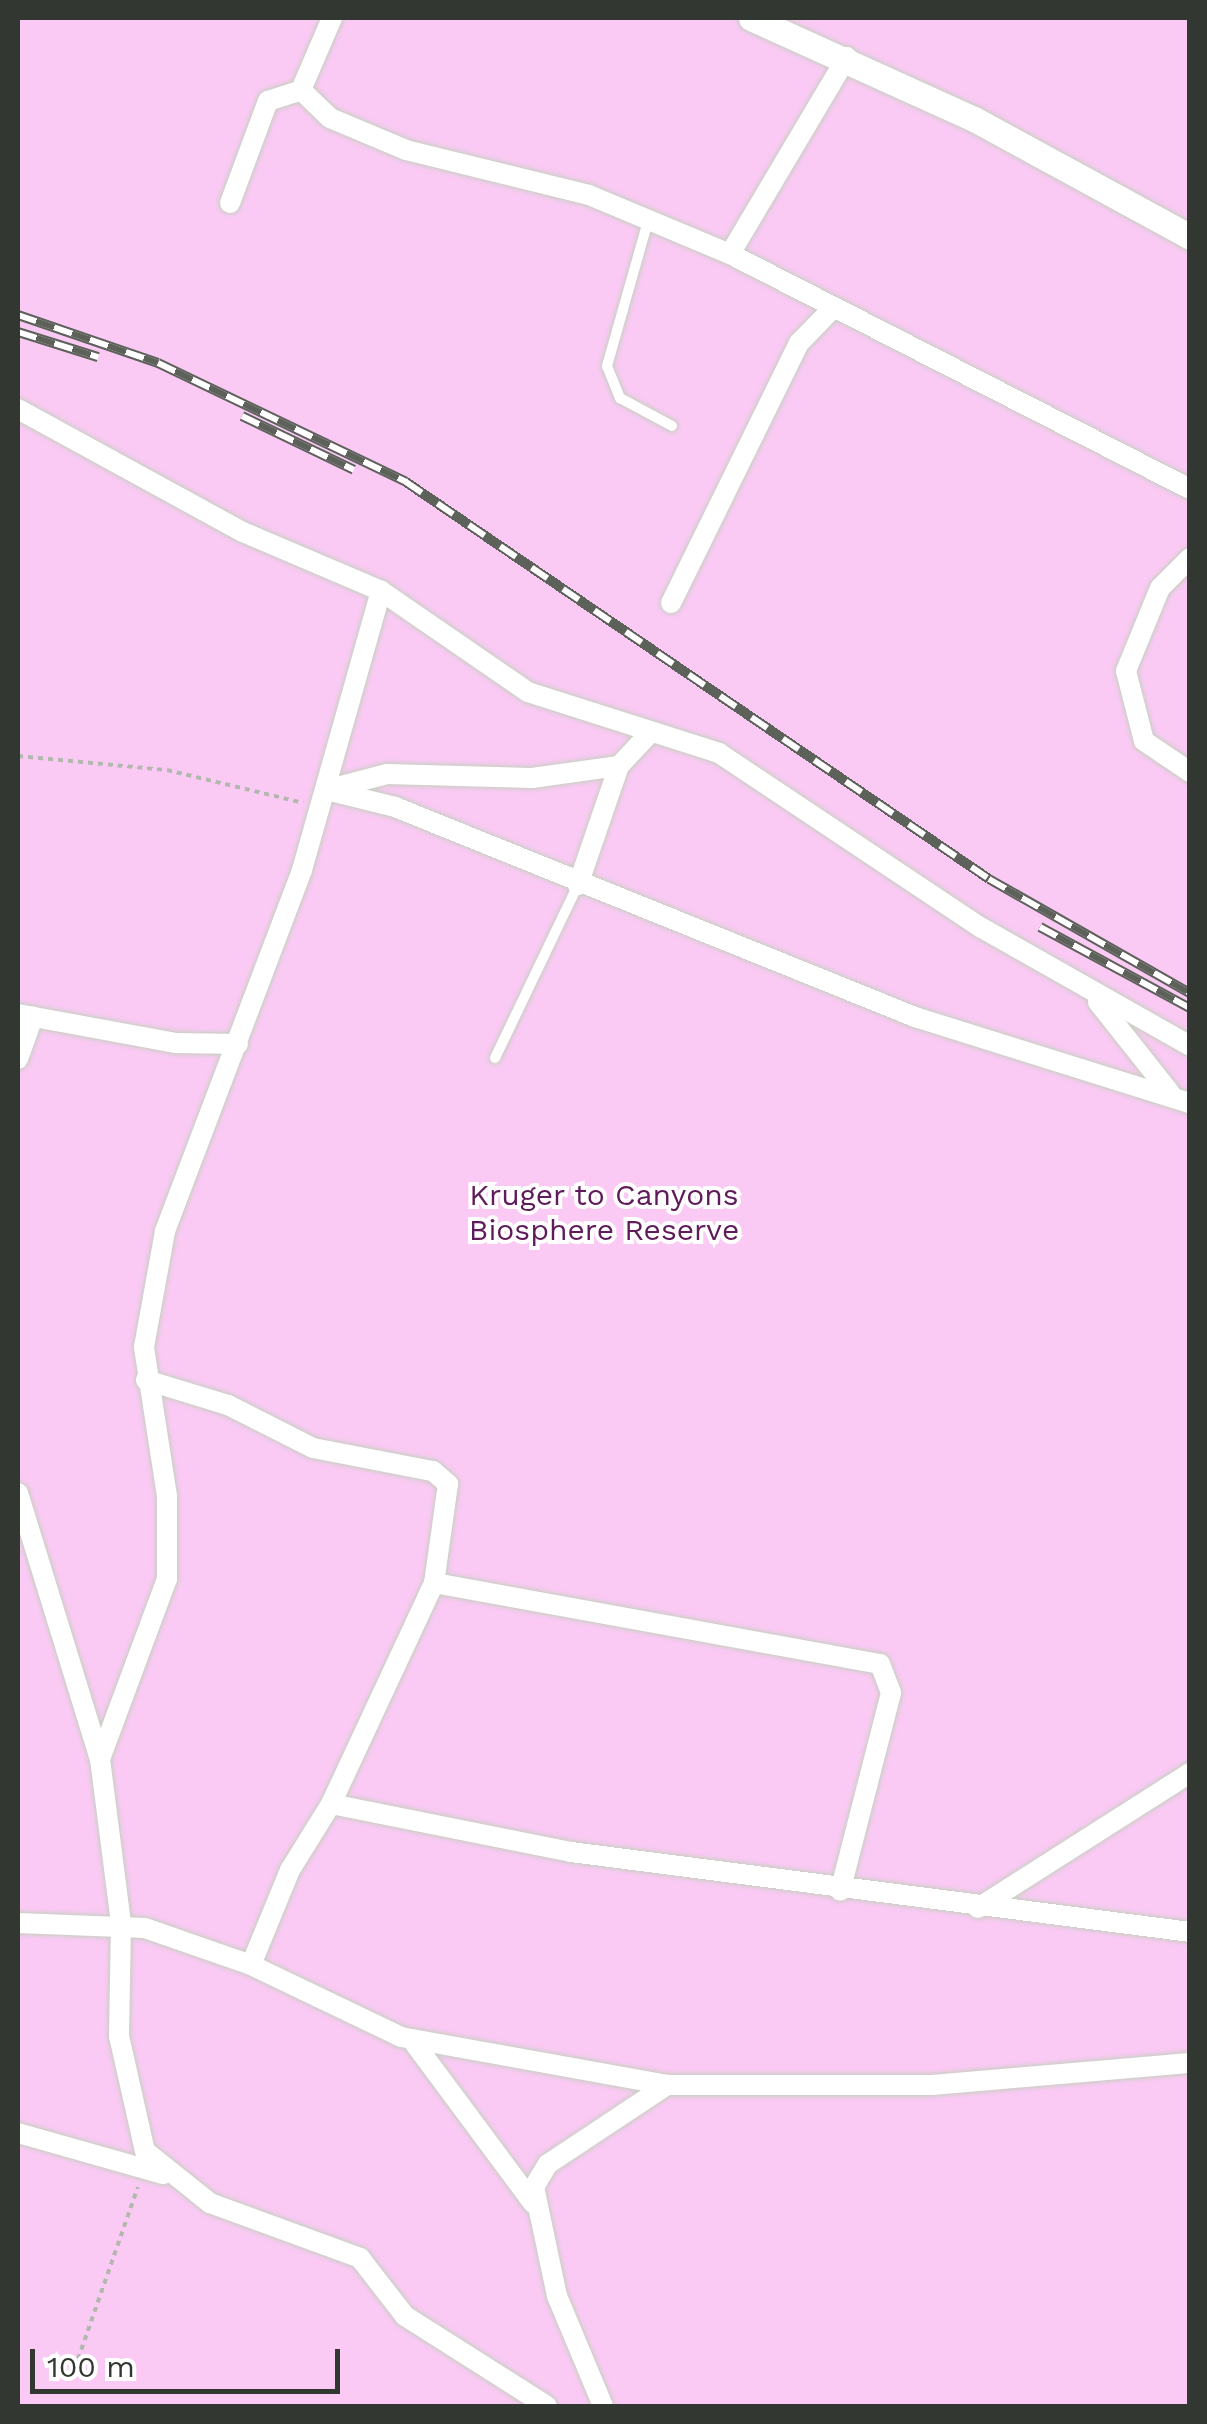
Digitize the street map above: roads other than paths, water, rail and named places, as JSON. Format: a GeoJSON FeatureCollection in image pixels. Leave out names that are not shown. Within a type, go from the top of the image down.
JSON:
{"type":"FeatureCollection","features":[{"type":"Feature","properties":{"kind":"street"},"geometry":{"type":"LineString","coordinates":[[230,203],[268,101],[300,90],[332,18]]}},
{"type":"Feature","properties":{"kind":"street"},"geometry":{"type":"LineString","coordinates":[[750,18],[847,58],[1190,237]]}},
{"type":"Feature","properties":{"kind":"street"},"geometry":{"type":"LineString","coordinates":[[730,254],[847,58]]}},
{"type":"Feature","properties":{"kind":"street"},"geometry":{"type":"LineString","coordinates":[[300,90],[330,118],[371,137],[589,195],[730,254],[1190,488]]}},
{"type":"Feature","properties":{"kind":"street"},"geometry":{"type":"LineString","coordinates":[[671,603],[799,342],[834,306]]}},
{"type":"Feature","properties":{"kind":"street"},"geometry":{"type":"LineString","coordinates":[[18,409],[243,532],[381,591],[528,692],[756,773],[1094,997],[1190,1046]]}},
{"type":"Feature","properties":{"kind":"street"},"geometry":{"type":"LineString","coordinates":[[1190,558],[1160,588],[1126,671],[1144,740],[1190,772]]}},
{"type":"Feature","properties":{"kind":"street"},"geometry":{"type":"LineString","coordinates":[[100,1760],[167,1579],[167,1496],[146,1380],[147,1314],[170,1213],[238,1044],[323,799],[381,591]]}},
{"type":"Feature","properties":{"kind":"street"},"geometry":{"type":"LineString","coordinates":[[578,885],[620,766],[650,734]]}},
{"type":"Feature","properties":{"kind":"street"},"geometry":{"type":"LineString","coordinates":[[323,799],[387,774],[532,778],[620,766]]}},
{"type":"Feature","properties":{"kind":"street"},"geometry":{"type":"LineString","coordinates":[[323,799],[395,807],[578,885],[915,1017],[1180,1099]]}},
{"type":"Feature","properties":{"kind":"street"},"geometry":{"type":"LineString","coordinates":[[1094,997],[1180,1099]]}},
{"type":"Feature","properties":{"kind":"street"},"geometry":{"type":"LineString","coordinates":[[18,1059],[25,1016],[162,1041],[238,1044]]}},
{"type":"Feature","properties":{"kind":"street"},"geometry":{"type":"LineString","coordinates":[[146,1380],[228,1405],[313,1448],[440,1475],[448,1496],[434,1583],[331,1804],[271,1908],[252,1966]]}},
{"type":"Feature","properties":{"kind":"street"},"geometry":{"type":"LineString","coordinates":[[18,1493],[100,1760],[121,1923],[121,2051],[140,2141],[165,2175]]}},
{"type":"Feature","properties":{"kind":"street"},"geometry":{"type":"LineString","coordinates":[[434,1583],[880,1664],[891,1693],[840,1891]]}},
{"type":"Feature","properties":{"kind":"street"},"geometry":{"type":"LineString","coordinates":[[978,1908],[1190,1774]]}},
{"type":"Feature","properties":{"kind":"street"},"geometry":{"type":"LineString","coordinates":[[331,1804],[494,1840],[840,1891],[1190,1932]]}},
{"type":"Feature","properties":{"kind":"street"},"geometry":{"type":"LineString","coordinates":[[18,1923],[121,1923],[252,1966],[344,2017],[412,2040],[667,2085],[932,2085],[1190,2063]]}},
{"type":"Feature","properties":{"kind":"street"},"geometry":{"type":"LineString","coordinates":[[412,2040],[533,2203],[558,2296],[603,2406]]}},
{"type":"Feature","properties":{"kind":"street"},"geometry":{"type":"LineString","coordinates":[[533,2203],[548,2164],[667,2085]]}},
{"type":"Feature","properties":{"kind":"street"},"geometry":{"type":"LineString","coordinates":[[18,2133],[165,2175],[210,2203],[360,2258],[405,2316],[547,2406]]}},
{"type":"Feature","properties":{"kind":"lane"},"geometry":{"type":"LineString","coordinates":[[649,220],[608,366],[620,398],[672,426]]}},
{"type":"Feature","properties":{"kind":"lane"},"geometry":{"type":"LineString","coordinates":[[494,1058],[578,885]]}},
{"type":"Feature","properties":{"kind":"railway"},"geometry":{"type":"LineString","coordinates":[[18,315],[158,363],[406,482],[989,879],[1190,993]]}},
{"type":"Feature","properties":{"kind":"railway"},"geometry":{"type":"LineString","coordinates":[[18,332],[98,357]]}},
{"type":"Feature","properties":{"kind":"railway"},"geometry":{"type":"LineString","coordinates":[[242,416],[354,470]]}},
{"type":"Feature","properties":{"kind":"railway"},"geometry":{"type":"LineString","coordinates":[[1040,927],[1190,1008]]}},
{"type":"Feature","properties":{"kind":"park label","name":"Kruger to Canyons Biosphere Reserve"},"geometry":{"type":"Point","coordinates":[604,1212]}}]}
